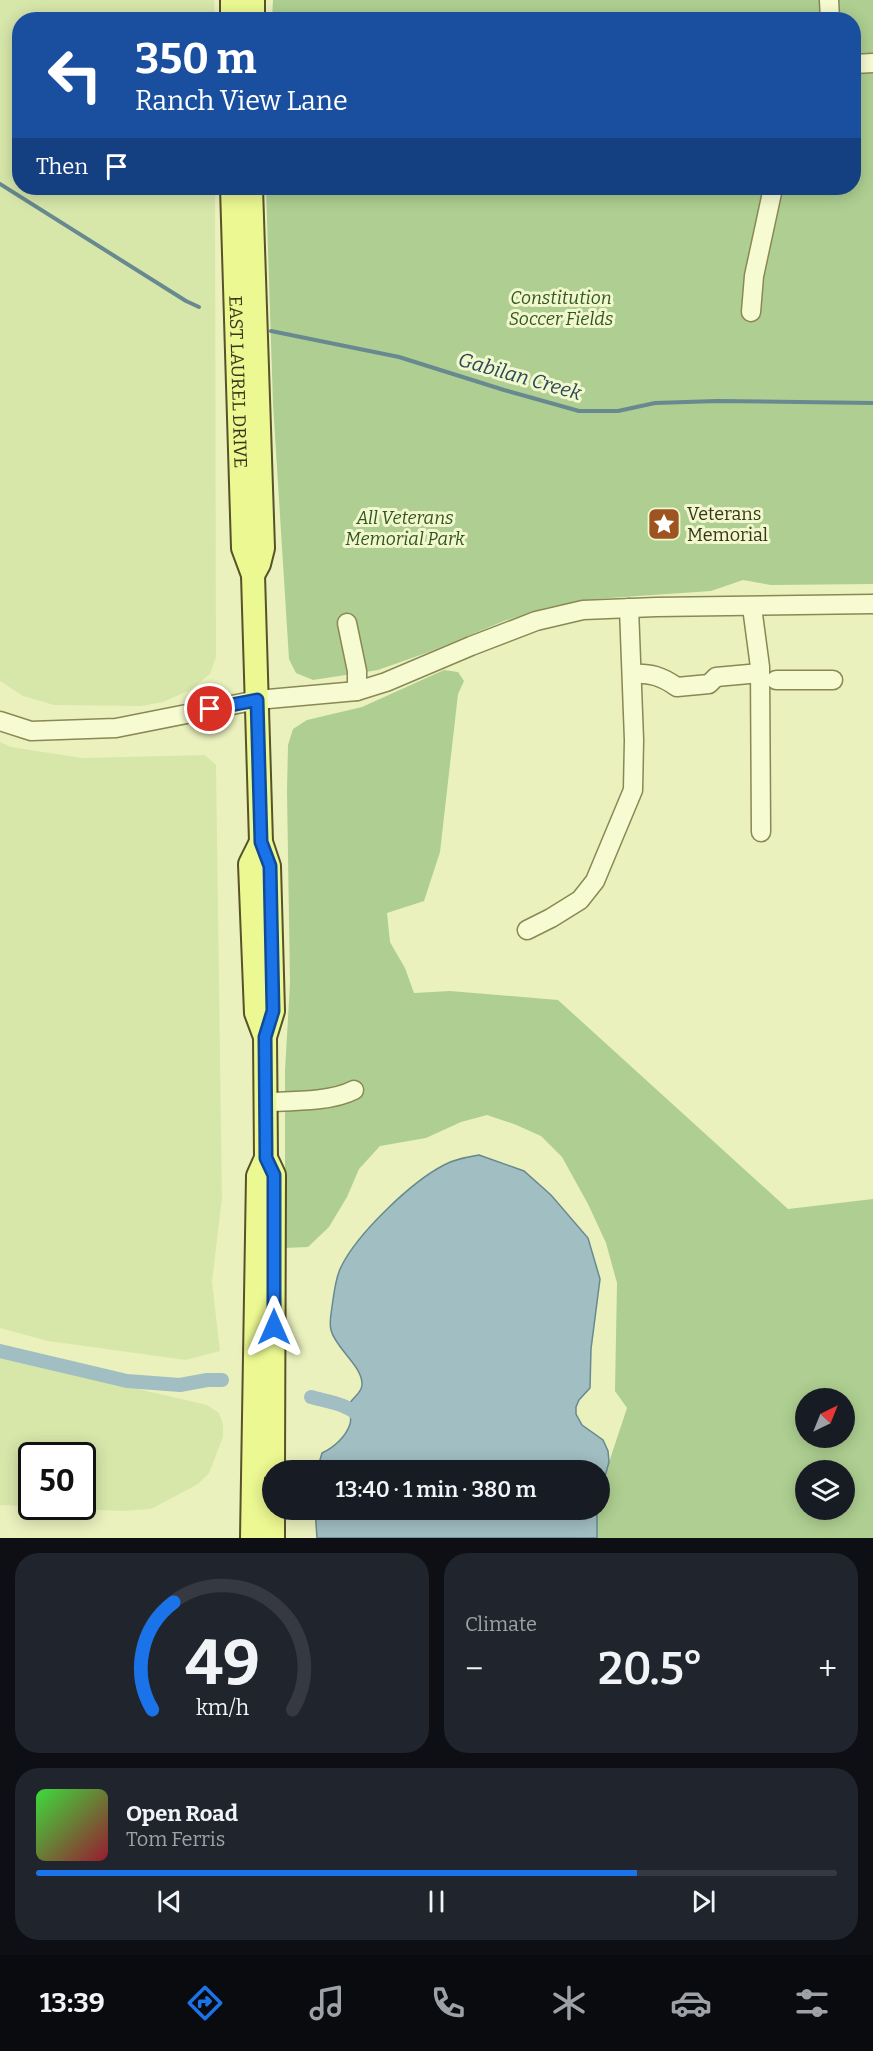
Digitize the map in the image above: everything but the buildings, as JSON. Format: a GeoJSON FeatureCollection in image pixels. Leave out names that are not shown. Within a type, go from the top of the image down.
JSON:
{"type":"FeatureCollection","features":[{"type":"Feature","properties":{"kind":"main road","name":"EAST LAUREL DRIVE"},"geometry":{"type":"LineString","coordinates":[[232,195],[243,548],[253,575],[261,842],[270,866],[273,1011],[265,1037],[266,1158],[258,1176],[252,1538]]}},
{"type":"Feature","properties":{"kind":"main road","name":"EAST LAUREL DRIVE"},"geometry":{"type":"LineString","coordinates":[[251,195],[263,548],[259,564],[253,575]]}},
{"type":"Feature","properties":{"kind":"main road","name":"EAST LAUREL DRIVE"},"geometry":{"type":"LineString","coordinates":[[266,1158],[274,1175],[273,1460]]}},
{"type":"Feature","properties":{"kind":"main road"},"geometry":{"type":"LineString","coordinates":[[273,1520],[273,1538]]}},
{"type":"Feature","properties":{"kind":"street"},"geometry":{"type":"LineString","coordinates":[[751,312],[754,276],[772,195]]}},
{"type":"Feature","properties":{"kind":"street"},"geometry":{"type":"LineString","coordinates":[[0,721],[31,731],[116,728],[257,700],[357,692],[536,621],[583,610],[873,604]]}},
{"type":"Feature","properties":{"kind":"street"},"geometry":{"type":"LineString","coordinates":[[752,607],[764,677],[761,832]]}},
{"type":"Feature","properties":{"kind":"street"},"geometry":{"type":"LineString","coordinates":[[527,930],[580,900],[595,881],[633,790],[629,608]]}},
{"type":"Feature","properties":{"kind":"street"},"geometry":{"type":"LineString","coordinates":[[347,622],[357,671],[357,692]]}},
{"type":"Feature","properties":{"kind":"street"},"geometry":{"type":"LineString","coordinates":[[632,674],[650,673],[664,678],[677,687],[709,684],[716,677],[833,680]]}},
{"type":"Feature","properties":{"kind":"street"},"geometry":{"type":"LineString","coordinates":[[266,1102],[334,1096],[354,1090]]}},
{"type":"Feature","properties":{"kind":"green space"},"geometry":{"type":"Polygon","coordinates":[[[0,0],[214,0],[215,12],[12,12],[12,195],[215,195],[216,657],[210,674],[190,690],[163,702],[141,706],[54,705],[23,696],[0,681],[0,0]]]}},
{"type":"Feature","properties":{"kind":"green space"},"geometry":{"type":"Polygon","coordinates":[[[273,0],[873,0],[873,584],[771,585],[743,580],[711,591],[595,599],[546,608],[504,621],[378,670],[313,680],[296,673],[289,659],[273,404],[266,195],[861,195],[861,12],[272,12],[273,0]]]}},
{"type":"Feature","properties":{"kind":"green space"},"geometry":{"type":"Polygon","coordinates":[[[444,670],[458,672],[464,681],[458,694],[440,852],[424,901],[387,913],[390,942],[405,968],[414,993],[450,991],[558,1000],[788,1209],[873,1199],[873,1538],[597,1538],[597,1520],[610,1520],[610,1460],[627,1408],[615,1391],[617,1283],[606,1243],[588,1204],[562,1157],[541,1136],[487,1115],[461,1122],[426,1138],[380,1146],[359,1169],[347,1197],[329,1227],[308,1247],[285,1248],[285,1071],[290,983],[288,745],[293,729],[307,720],[362,707],[444,670]]]}},
{"type":"Feature","properties":{"kind":"green space"},"geometry":{"type":"Polygon","coordinates":[[[0,742],[11,747],[82,758],[205,755],[216,765],[222,1198],[212,1282],[220,1351],[186,1360],[48,1341],[0,1328],[0,742]]]}},
{"type":"Feature","properties":{"kind":"green space"},"geometry":{"type":"Polygon","coordinates":[[[0,1357],[207,1405],[219,1413],[223,1424],[223,1437],[209,1473],[198,1484],[151,1509],[96,1510],[96,1442],[18,1442],[18,1506],[0,1505],[0,1357]]]}},
{"type":"Feature","properties":{"kind":"water"},"geometry":{"type":"Polygon","coordinates":[[[479,1155],[524,1171],[551,1195],[588,1238],[600,1279],[591,1349],[590,1388],[579,1400],[576,1414],[582,1425],[603,1440],[609,1460],[320,1460],[322,1453],[339,1441],[348,1429],[351,1422],[350,1403],[359,1393],[362,1385],[358,1371],[338,1344],[330,1327],[337,1276],[341,1267],[359,1240],[401,1196],[431,1173],[461,1158],[479,1155]]]}},
{"type":"Feature","properties":{"kind":"water"},"geometry":{"type":"Polygon","coordinates":[[[316,1520],[597,1520],[597,1538],[317,1538],[316,1520]]]}},
{"type":"Feature","properties":{"kind":"waterway","name":"Gabilan Creek"},"geometry":{"type":"LineString","coordinates":[[0,184],[12,192]]}},
{"type":"Feature","properties":{"kind":"waterway","name":"Gabilan Creek"},"geometry":{"type":"LineString","coordinates":[[17,195],[199,307]]}},
{"type":"Feature","properties":{"kind":"waterway","name":"Gabilan Creek"},"geometry":{"type":"LineString","coordinates":[[271,331],[399,357],[579,411],[618,411],[655,403],[717,401],[873,403]]}},
{"type":"Feature","properties":{"kind":"waterway"},"geometry":{"type":"LineString","coordinates":[[0,1351],[127,1381],[180,1385],[222,1380]]}},
{"type":"Feature","properties":{"kind":"waterway"},"geometry":{"type":"LineString","coordinates":[[311,1397],[352,1410],[362,1419]]}},
{"type":"Feature","properties":{"kind":"place","name":"Veterans Memorial"},"geometry":{"type":"Point","coordinates":[664,524]}},
{"type":"Feature","properties":{"kind":"route"},"geometry":{"type":"LineString","coordinates":[[210,709],[257,700],[261,842],[270,866],[273,1011],[265,1037],[266,1158],[274,1175],[274,1327]]}},
{"type":"Feature","properties":{"kind":"park label","name":"Constitution Soccer Fields"},"geometry":{"type":"Point","coordinates":[561,308]}},
{"type":"Feature","properties":{"kind":"park label","name":"All Veterans Memorial Park"},"geometry":{"type":"Point","coordinates":[405,528]}}]}
